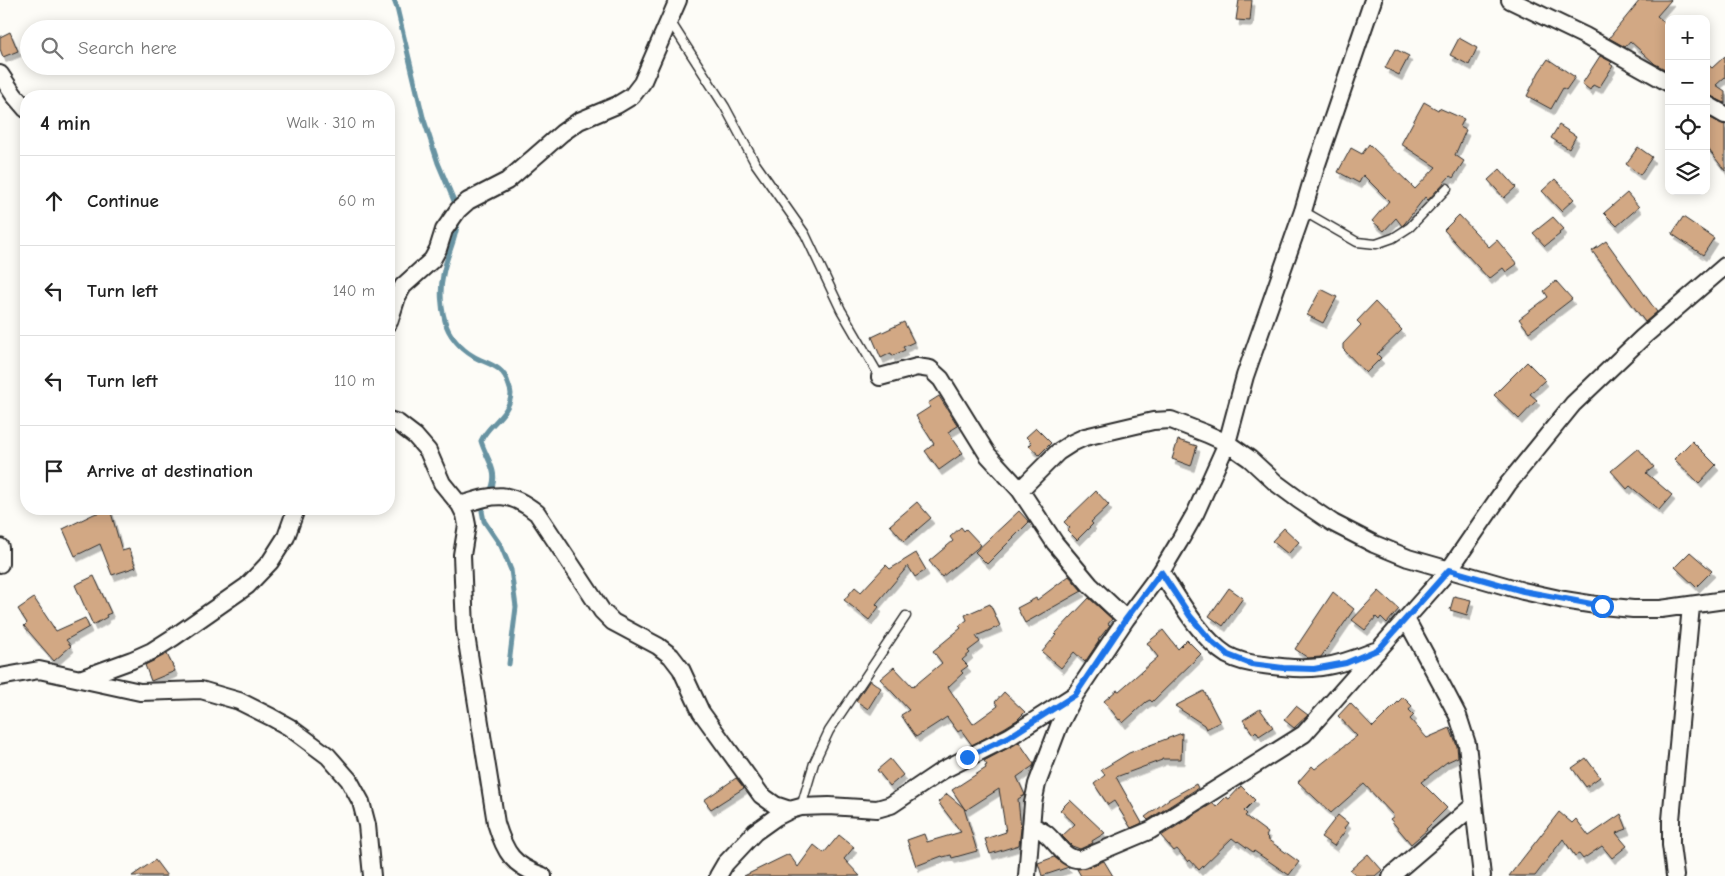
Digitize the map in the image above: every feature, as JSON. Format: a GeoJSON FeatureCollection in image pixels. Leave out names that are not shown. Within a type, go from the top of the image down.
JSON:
{"type":"FeatureCollection","features":[{"type":"Feature","properties":{"kind":"street"},"geometry":{"type":"LineString","coordinates":[[395,302],[403,286],[432,260],[444,230],[458,210],[468,202],[507,181],[562,133],[579,121],[617,105],[632,96],[642,83],[678,0]]}},
{"type":"Feature","properties":{"kind":"street"},"geometry":{"type":"LineString","coordinates":[[1025,876],[1033,803],[1037,784],[1059,726],[1075,695],[1126,619],[1161,572],[1196,512],[1226,443],[1245,376],[1303,211],[1318,160],[1373,0]]}},
{"type":"Feature","properties":{"kind":"street"},"geometry":{"type":"LineString","coordinates":[[1510,0],[1585,36],[1665,81]]}},
{"type":"Feature","properties":{"kind":"street"},"geometry":{"type":"LineString","coordinates":[[0,74],[20,102]]}},
{"type":"Feature","properties":{"kind":"street"},"geometry":{"type":"LineString","coordinates":[[1708,105],[1725,115]]}},
{"type":"Feature","properties":{"kind":"street"},"geometry":{"type":"LineString","coordinates":[[1031,825],[1044,832],[1069,857],[1076,860],[1082,859],[1151,830],[1304,734],[1449,570],[1508,484],[1573,404],[1643,337],[1725,266]]}},
{"type":"Feature","properties":{"kind":"street"},"geometry":{"type":"LineString","coordinates":[[880,377],[917,367],[930,369],[941,380],[988,455],[1020,490],[1054,543],[1090,585],[1126,619]]}},
{"type":"Feature","properties":{"kind":"street"},"geometry":{"type":"LineString","coordinates":[[1020,490],[1058,452],[1072,443],[1085,437],[1152,421],[1171,420],[1226,443],[1250,459],[1276,483],[1333,523],[1374,544],[1408,558],[1523,591],[1602,606],[1633,610],[1661,609],[1725,600]]}},
{"type":"Feature","properties":{"kind":"street"},"geometry":{"type":"LineString","coordinates":[[395,422],[415,436],[428,451],[442,483],[460,505],[465,515],[467,525],[462,555],[465,629],[496,823],[501,841],[510,857],[527,870],[543,876]]}},
{"type":"Feature","properties":{"kind":"street"},"geometry":{"type":"LineString","coordinates":[[460,505],[501,496],[514,498],[537,513],[602,611],[613,622],[658,646],[671,656],[681,669],[701,712],[761,795],[775,806],[796,809],[829,806],[877,809],[891,805],[943,770],[1009,737],[1075,695]]}},
{"type":"Feature","properties":{"kind":"street"},"geometry":{"type":"LineString","coordinates":[[80,679],[152,651],[247,586],[270,562],[286,538],[294,515]]}},
{"type":"Feature","properties":{"kind":"street"},"geometry":{"type":"LineString","coordinates":[[0,546],[0,564]]}},
{"type":"Feature","properties":{"kind":"street"},"geometry":{"type":"LineString","coordinates":[[1161,572],[1190,616],[1211,641],[1228,655],[1251,664],[1314,669],[1346,663],[1379,649]]}},
{"type":"Feature","properties":{"kind":"street"},"geometry":{"type":"LineString","coordinates":[[1675,876],[1671,845],[1671,820],[1691,606]]}},
{"type":"Feature","properties":{"kind":"street"},"geometry":{"type":"LineString","coordinates":[[1406,619],[1458,716],[1467,744],[1482,876]]}},
{"type":"Feature","properties":{"kind":"street"},"geometry":{"type":"LineString","coordinates":[[0,677],[39,670],[140,692],[201,690],[239,701],[289,728],[328,756],[350,780],[361,802],[367,824],[372,876]]}},
{"type":"Feature","properties":{"kind":"street"},"geometry":{"type":"LineString","coordinates":[[1391,876],[1474,805]]}},
{"type":"Feature","properties":{"kind":"street"},"geometry":{"type":"LineString","coordinates":[[718,876],[734,854],[755,832],[776,817],[796,809]]}},
{"type":"Feature","properties":{"kind":"lane"},"geometry":{"type":"LineString","coordinates":[[670,21],[725,108],[755,163],[805,234],[840,310],[880,377]]}},
{"type":"Feature","properties":{"kind":"lane"},"geometry":{"type":"LineString","coordinates":[[1303,211],[1357,242],[1376,244],[1392,238],[1410,226],[1447,188]]}},
{"type":"Feature","properties":{"kind":"lane"},"geometry":{"type":"LineString","coordinates":[[796,809],[829,731],[906,616]]}},
{"type":"Feature","properties":{"kind":"building"},"geometry":{"type":"Polygon","coordinates":[[[1239,0],[1252,0],[1250,21],[1236,20],[1239,0]]]}},
{"type":"Feature","properties":{"kind":"building"},"geometry":{"type":"Polygon","coordinates":[[[1640,0],[1671,0],[1657,16],[1665,23],[1665,69],[1655,64],[1630,41],[1625,47],[1609,38],[1640,0]]]}},
{"type":"Feature","properties":{"kind":"building"},"geometry":{"type":"Polygon","coordinates":[[[10,32],[18,51],[3,57],[0,49],[0,37],[10,32]]]}},
{"type":"Feature","properties":{"kind":"building"},"geometry":{"type":"Polygon","coordinates":[[[1459,38],[1477,48],[1469,65],[1450,55],[1459,38]]]}},
{"type":"Feature","properties":{"kind":"building"},"geometry":{"type":"Polygon","coordinates":[[[1395,49],[1409,56],[1399,75],[1385,68],[1395,49]]]}},
{"type":"Feature","properties":{"kind":"building"},"geometry":{"type":"Polygon","coordinates":[[[1600,56],[1612,62],[1610,64],[1613,66],[1599,88],[1593,85],[1590,90],[1582,84],[1600,56]]]}},
{"type":"Feature","properties":{"kind":"building"},"geometry":{"type":"Polygon","coordinates":[[[1725,56],[1725,77],[1716,85],[1725,91],[1725,103],[1710,96],[1710,66],[1712,68],[1725,56]]]}},
{"type":"Feature","properties":{"kind":"building"},"geometry":{"type":"Polygon","coordinates":[[[1548,59],[1575,77],[1566,90],[1563,88],[1551,109],[1527,96],[1548,59]]]}},
{"type":"Feature","properties":{"kind":"building"},"geometry":{"type":"Polygon","coordinates":[[[1424,102],[1438,110],[1439,108],[1464,119],[1460,127],[1466,130],[1455,155],[1464,161],[1453,178],[1450,176],[1428,200],[1425,197],[1402,226],[1396,218],[1384,231],[1372,221],[1389,201],[1363,175],[1359,183],[1338,172],[1351,148],[1362,154],[1369,144],[1415,189],[1436,167],[1401,144],[1424,102]]]}},
{"type":"Feature","properties":{"kind":"building"},"geometry":{"type":"Polygon","coordinates":[[[1710,118],[1725,125],[1725,171],[1710,151],[1710,118]]]}},
{"type":"Feature","properties":{"kind":"building"},"geometry":{"type":"Polygon","coordinates":[[[1559,125],[1576,136],[1569,149],[1551,138],[1559,125]]]}},
{"type":"Feature","properties":{"kind":"building"},"geometry":{"type":"Polygon","coordinates":[[[1638,147],[1652,157],[1640,175],[1626,164],[1638,147]]]}},
{"type":"Feature","properties":{"kind":"building"},"geometry":{"type":"Polygon","coordinates":[[[1500,169],[1516,187],[1504,198],[1488,180],[1500,169]]]}},
{"type":"Feature","properties":{"kind":"building"},"geometry":{"type":"Polygon","coordinates":[[[1555,179],[1574,199],[1561,211],[1542,191],[1555,179]]]}},
{"type":"Feature","properties":{"kind":"building"},"geometry":{"type":"Polygon","coordinates":[[[1627,193],[1639,207],[1617,226],[1604,213],[1627,193]]]}},
{"type":"Feature","properties":{"kind":"building"},"geometry":{"type":"Polygon","coordinates":[[[1459,215],[1489,247],[1497,240],[1517,264],[1506,272],[1503,268],[1489,279],[1444,230],[1459,215]]]}},
{"type":"Feature","properties":{"kind":"building"},"geometry":{"type":"Polygon","coordinates":[[[1553,217],[1564,229],[1545,246],[1533,233],[1553,217]]]}},
{"type":"Feature","properties":{"kind":"building"},"geometry":{"type":"Polygon","coordinates":[[[1683,217],[1714,238],[1703,255],[1672,234],[1683,217]]]}},
{"type":"Feature","properties":{"kind":"building"},"geometry":{"type":"Polygon","coordinates":[[[1606,241],[1657,312],[1645,322],[1592,251],[1606,241]]]}},
{"type":"Feature","properties":{"kind":"building"},"geometry":{"type":"Polygon","coordinates":[[[1556,281],[1572,299],[1529,332],[1519,319],[1548,297],[1544,291],[1556,281]]]}},
{"type":"Feature","properties":{"kind":"building"},"geometry":{"type":"Polygon","coordinates":[[[1321,289],[1337,297],[1323,323],[1307,315],[1321,289]]]}},
{"type":"Feature","properties":{"kind":"building"},"geometry":{"type":"Polygon","coordinates":[[[1375,302],[1402,330],[1377,354],[1381,358],[1366,373],[1343,349],[1343,344],[1361,325],[1357,321],[1375,302]]]}},
{"type":"Feature","properties":{"kind":"building"},"geometry":{"type":"Polygon","coordinates":[[[904,322],[914,342],[903,347],[905,350],[892,356],[891,353],[881,358],[872,337],[904,322]]]}},
{"type":"Feature","properties":{"kind":"building"},"geometry":{"type":"Polygon","coordinates":[[[1527,362],[1545,380],[1530,394],[1537,400],[1519,419],[1494,395],[1527,362]]]}},
{"type":"Feature","properties":{"kind":"building"},"geometry":{"type":"Polygon","coordinates":[[[939,396],[958,426],[948,432],[963,453],[939,470],[925,451],[934,444],[916,416],[930,407],[928,403],[939,396]]]}},
{"type":"Feature","properties":{"kind":"building"},"geometry":{"type":"Polygon","coordinates":[[[1036,428],[1051,443],[1039,455],[1029,446],[1032,443],[1026,437],[1036,428]]]}},
{"type":"Feature","properties":{"kind":"building"},"geometry":{"type":"Polygon","coordinates":[[[1178,440],[1197,446],[1191,466],[1172,459],[1178,440]]]}},
{"type":"Feature","properties":{"kind":"building"},"geometry":{"type":"Polygon","coordinates":[[[1692,441],[1716,465],[1699,483],[1674,459],[1692,441]]]}},
{"type":"Feature","properties":{"kind":"building"},"geometry":{"type":"Polygon","coordinates":[[[1638,448],[1654,467],[1646,473],[1672,495],[1659,510],[1630,486],[1627,489],[1611,471],[1638,448]]]}},
{"type":"Feature","properties":{"kind":"building"},"geometry":{"type":"Polygon","coordinates":[[[1096,491],[1109,505],[1091,522],[1093,524],[1077,540],[1067,530],[1070,528],[1064,522],[1096,491]]]}},
{"type":"Feature","properties":{"kind":"building"},"geometry":{"type":"Polygon","coordinates":[[[917,502],[931,518],[904,541],[890,525],[917,502]]]}},
{"type":"Feature","properties":{"kind":"building"},"geometry":{"type":"Polygon","coordinates":[[[1019,511],[1029,522],[987,564],[975,552],[1019,511]]]}},
{"type":"Feature","properties":{"kind":"building"},"geometry":{"type":"Polygon","coordinates":[[[92,515],[112,515],[122,551],[129,549],[136,567],[112,575],[100,544],[75,556],[63,529],[92,515]]]}},
{"type":"Feature","properties":{"kind":"building"},"geometry":{"type":"Polygon","coordinates":[[[961,527],[964,531],[966,529],[981,545],[942,577],[929,561],[953,541],[950,537],[961,527]]]}},
{"type":"Feature","properties":{"kind":"building"},"geometry":{"type":"Polygon","coordinates":[[[1284,528],[1299,542],[1288,554],[1272,541],[1284,528]]]}},
{"type":"Feature","properties":{"kind":"building"},"geometry":{"type":"Polygon","coordinates":[[[1690,552],[1712,571],[1696,587],[1675,567],[1690,552]]]}},
{"type":"Feature","properties":{"kind":"building"},"geometry":{"type":"Polygon","coordinates":[[[916,553],[926,570],[915,577],[908,566],[876,604],[879,607],[869,620],[844,600],[855,587],[861,592],[886,565],[890,569],[916,553]]]}},
{"type":"Feature","properties":{"kind":"building"},"geometry":{"type":"Polygon","coordinates":[[[94,576],[111,613],[93,625],[75,585],[94,576]]]}},
{"type":"Feature","properties":{"kind":"building"},"geometry":{"type":"Polygon","coordinates":[[[1069,576],[1082,591],[1025,623],[1017,608],[1036,598],[1037,600],[1069,576]]]}},
{"type":"Feature","properties":{"kind":"building"},"geometry":{"type":"Polygon","coordinates":[[[1229,588],[1243,598],[1223,626],[1209,616],[1229,588]]]}},
{"type":"Feature","properties":{"kind":"building"},"geometry":{"type":"Polygon","coordinates":[[[1379,591],[1399,609],[1387,623],[1381,617],[1379,620],[1376,617],[1365,630],[1352,620],[1379,591]]]}},
{"type":"Feature","properties":{"kind":"building"},"geometry":{"type":"Polygon","coordinates":[[[1333,592],[1354,609],[1321,657],[1308,658],[1295,649],[1333,592]]]}},
{"type":"Feature","properties":{"kind":"building"},"geometry":{"type":"Polygon","coordinates":[[[1454,596],[1471,600],[1467,615],[1450,610],[1454,596]]]}},
{"type":"Feature","properties":{"kind":"building"},"geometry":{"type":"Polygon","coordinates":[[[34,598],[56,631],[85,618],[89,627],[66,640],[71,646],[54,661],[24,626],[27,623],[18,609],[34,598]]]}},
{"type":"Feature","properties":{"kind":"building"},"geometry":{"type":"Polygon","coordinates":[[[1089,598],[1112,619],[1108,624],[1110,625],[1098,640],[1085,662],[1074,652],[1061,668],[1042,652],[1055,634],[1089,598]]]}},
{"type":"Feature","properties":{"kind":"building"},"geometry":{"type":"Polygon","coordinates":[[[990,604],[1000,626],[976,636],[980,642],[968,651],[970,653],[962,660],[968,666],[961,671],[963,673],[948,687],[973,724],[998,706],[995,702],[1004,692],[1025,712],[1017,720],[972,745],[961,730],[958,732],[947,717],[916,737],[901,715],[909,710],[880,679],[894,667],[913,687],[942,663],[933,651],[961,628],[959,626],[967,620],[965,615],[990,604]]]}},
{"type":"Feature","properties":{"kind":"building"},"geometry":{"type":"Polygon","coordinates":[[[1163,630],[1178,649],[1187,640],[1201,654],[1152,702],[1150,700],[1146,702],[1123,723],[1104,701],[1117,690],[1119,691],[1158,657],[1147,643],[1163,630]]]}},
{"type":"Feature","properties":{"kind":"building"},"geometry":{"type":"Polygon","coordinates":[[[167,654],[175,671],[151,681],[145,665],[167,654]]]}},
{"type":"Feature","properties":{"kind":"building"},"geometry":{"type":"Polygon","coordinates":[[[870,680],[881,688],[868,709],[856,701],[870,680]]]}},
{"type":"Feature","properties":{"kind":"building"},"geometry":{"type":"Polygon","coordinates":[[[1204,691],[1220,722],[1206,729],[1204,725],[1175,706],[1204,691]]]}},
{"type":"Feature","properties":{"kind":"building"},"geometry":{"type":"Polygon","coordinates":[[[1403,697],[1412,706],[1409,710],[1414,715],[1410,719],[1427,738],[1450,728],[1457,746],[1458,757],[1447,762],[1421,782],[1447,808],[1411,844],[1390,819],[1394,816],[1364,784],[1331,813],[1298,782],[1312,766],[1315,769],[1357,736],[1338,716],[1350,703],[1373,727],[1403,697]]]}},
{"type":"Feature","properties":{"kind":"building"},"geometry":{"type":"Polygon","coordinates":[[[1296,706],[1308,715],[1294,728],[1284,720],[1296,706]]]}},
{"type":"Feature","properties":{"kind":"building"},"geometry":{"type":"Polygon","coordinates":[[[1260,709],[1273,727],[1259,736],[1256,731],[1253,734],[1243,720],[1260,709]]]}},
{"type":"Feature","properties":{"kind":"building"},"geometry":{"type":"Polygon","coordinates":[[[1182,733],[1181,759],[1162,759],[1116,777],[1142,823],[1131,828],[1114,801],[1108,805],[1094,784],[1105,775],[1101,770],[1129,753],[1182,733]]]}},
{"type":"Feature","properties":{"kind":"building"},"geometry":{"type":"Polygon","coordinates":[[[1019,742],[1034,764],[1017,777],[1025,795],[1018,799],[1021,829],[1019,845],[990,854],[985,839],[1006,832],[999,789],[966,810],[952,790],[986,768],[985,766],[987,765],[984,761],[1019,742]]]}},
{"type":"Feature","properties":{"kind":"building"},"geometry":{"type":"Polygon","coordinates":[[[1586,758],[1600,777],[1586,787],[1572,768],[1586,758]]]}},
{"type":"Feature","properties":{"kind":"building"},"geometry":{"type":"Polygon","coordinates":[[[890,759],[903,775],[890,786],[877,770],[890,759]]]}},
{"type":"Feature","properties":{"kind":"building"},"geometry":{"type":"Polygon","coordinates":[[[736,778],[744,788],[711,809],[704,800],[736,778]]]}},
{"type":"Feature","properties":{"kind":"building"},"geometry":{"type":"Polygon","coordinates":[[[1196,784],[1198,788],[1148,820],[1145,817],[1169,799],[1196,784]]]}},
{"type":"Feature","properties":{"kind":"building"},"geometry":{"type":"Polygon","coordinates":[[[1241,786],[1255,800],[1244,811],[1247,814],[1245,816],[1268,833],[1267,839],[1299,862],[1289,875],[1232,838],[1199,870],[1190,860],[1188,862],[1177,849],[1174,851],[1161,836],[1213,803],[1216,807],[1226,797],[1229,799],[1241,786]]]}},
{"type":"Feature","properties":{"kind":"building"},"geometry":{"type":"Polygon","coordinates":[[[947,794],[964,808],[977,851],[952,858],[951,855],[942,856],[916,866],[907,840],[924,834],[927,842],[961,832],[938,802],[947,794]]]}},
{"type":"Feature","properties":{"kind":"building"},"geometry":{"type":"Polygon","coordinates":[[[1070,800],[1105,833],[1092,841],[1093,843],[1080,849],[1072,846],[1062,836],[1075,824],[1060,810],[1070,800]]]}},
{"type":"Feature","properties":{"kind":"building"},"geometry":{"type":"Polygon","coordinates":[[[1559,812],[1572,823],[1576,819],[1589,836],[1621,814],[1627,829],[1616,833],[1627,846],[1612,858],[1602,846],[1583,859],[1579,854],[1575,856],[1563,839],[1535,876],[1509,876],[1559,812]]]}},
{"type":"Feature","properties":{"kind":"building"},"geometry":{"type":"Polygon","coordinates":[[[1338,815],[1348,823],[1344,828],[1346,830],[1334,846],[1321,837],[1338,815]]]}},
{"type":"Feature","properties":{"kind":"building"},"geometry":{"type":"Polygon","coordinates":[[[839,835],[854,847],[844,859],[860,876],[744,876],[789,854],[798,867],[814,845],[824,853],[839,835]]]}},
{"type":"Feature","properties":{"kind":"building"},"geometry":{"type":"Polygon","coordinates":[[[1368,854],[1382,870],[1375,876],[1358,876],[1350,870],[1368,854]]]}},
{"type":"Feature","properties":{"kind":"building"},"geometry":{"type":"Polygon","coordinates":[[[1054,857],[1069,867],[1042,876],[1038,863],[1054,857]]]}},
{"type":"Feature","properties":{"kind":"building"},"geometry":{"type":"Polygon","coordinates":[[[155,860],[167,876],[132,876],[155,860]]]}},
{"type":"Feature","properties":{"kind":"building"},"geometry":{"type":"Polygon","coordinates":[[[1104,861],[1113,876],[1081,876],[1077,869],[1086,868],[1104,861]]]}},
{"type":"Feature","properties":{"kind":"waterway"},"geometry":{"type":"LineString","coordinates":[[394,0],[423,117],[438,163],[457,208]]}},
{"type":"Feature","properties":{"kind":"waterway"},"geometry":{"type":"LineString","coordinates":[[458,219],[456,233],[446,261],[442,280],[442,304],[447,326],[452,336],[464,350],[502,372],[506,377],[511,393],[507,408],[481,441],[492,467],[494,479],[489,493]]}},
{"type":"Feature","properties":{"kind":"waterway"},"geometry":{"type":"LineString","coordinates":[[485,501],[482,511],[484,521],[501,546],[511,570],[516,607],[509,664]]}},
{"type":"Feature","properties":{"kind":"route"},"geometry":{"type":"LineString","coordinates":[[967,757],[1009,737],[1075,695],[1126,619],[1161,572],[1190,616],[1211,641],[1228,655],[1251,664],[1283,668],[1314,669],[1346,663],[1379,649],[1449,570],[1523,591],[1602,606]]}}]}
